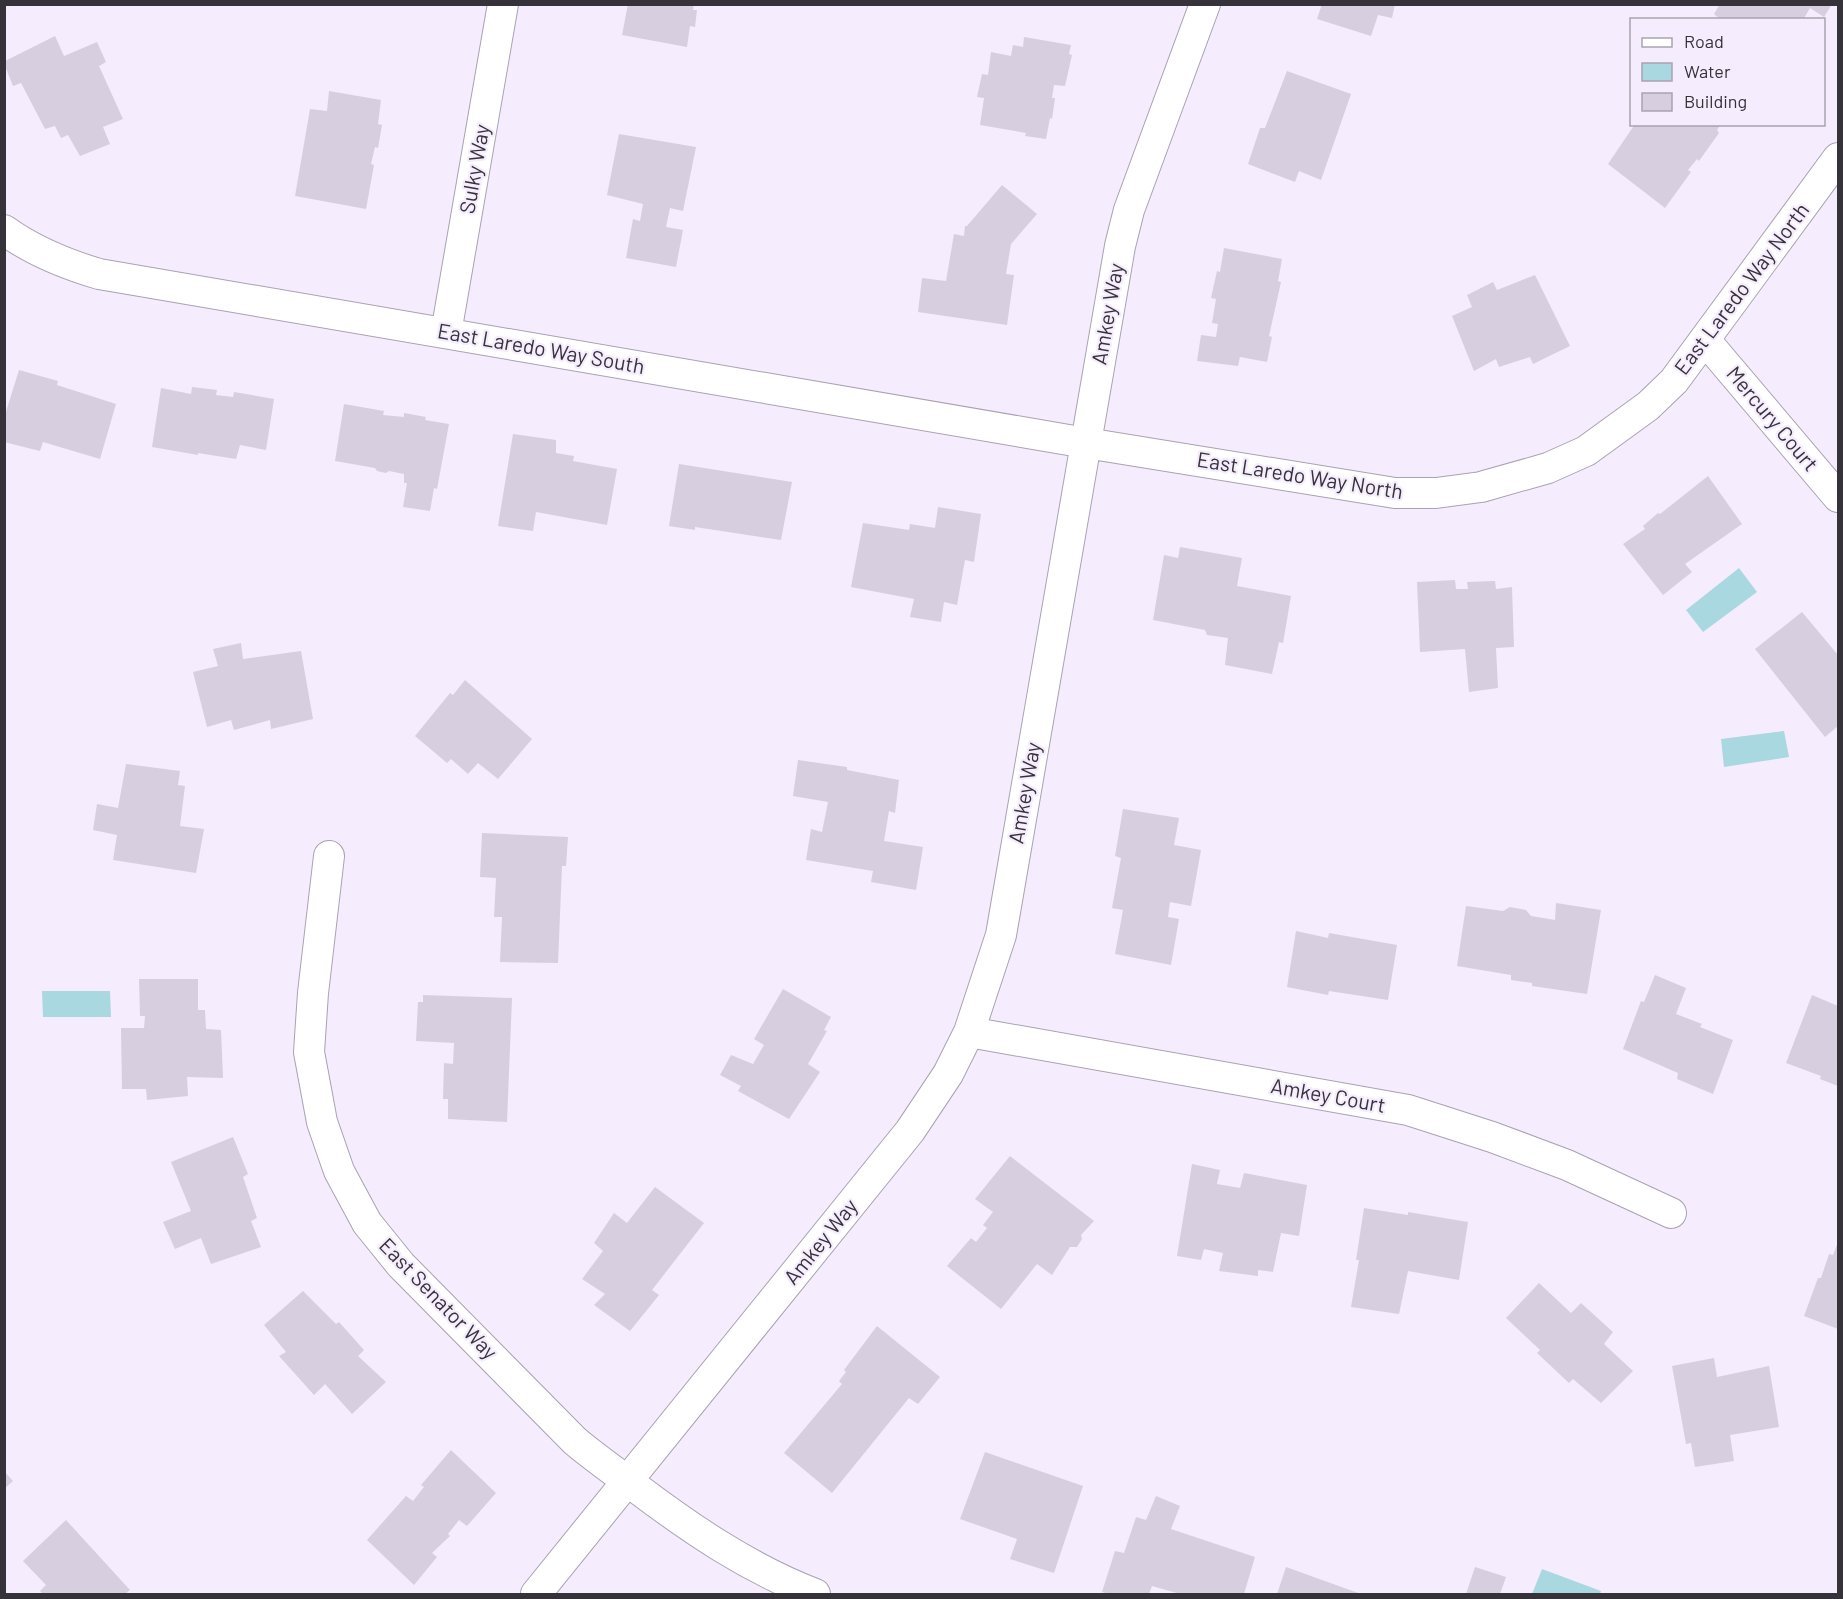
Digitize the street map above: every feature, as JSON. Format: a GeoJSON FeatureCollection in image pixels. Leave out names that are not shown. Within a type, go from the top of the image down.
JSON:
{"type":"FeatureCollection","features":[{"type":"Feature","properties":{"kind":"street","name":"Sulky Way"},"geometry":{"type":"LineString","coordinates":[[446,333],[503,4]]}},
{"type":"Feature","properties":{"kind":"street","name":"Amkey Way"},"geometry":{"type":"LineString","coordinates":[[536,1594],[910,1131],[948,1074],[969,1032],[1001,935],[1124,228],[1205,4]]}},
{"type":"Feature","properties":{"kind":"street","name":"East Laredo Way North"},"geometry":{"type":"LineString","coordinates":[[1086,443],[1395,493],[1436,493],[1480,487],[1548,468],[1586,451],[1648,406],[1674,381],[1839,158]]}},
{"type":"Feature","properties":{"kind":"street","name":"East Laredo Way South"},"geometry":{"type":"LineString","coordinates":[[4,230],[64,264],[99,274],[1086,443]]}},
{"type":"Feature","properties":{"kind":"street","name":"Mercury Court"},"geometry":{"type":"LineString","coordinates":[[1705,340],[1839,497]]}},
{"type":"Feature","properties":{"kind":"street","name":"East Senator Way"},"geometry":{"type":"LineString","coordinates":[[329,856],[313,993],[309,1052],[322,1122],[339,1171],[367,1223],[401,1265],[576,1440],[599,1460],[685,1525],[739,1558],[815,1594]]}},
{"type":"Feature","properties":{"kind":"street","name":"Amkey Court"},"geometry":{"type":"LineString","coordinates":[[969,1032],[1408,1110],[1492,1137],[1567,1165],[1671,1213]]}},
{"type":"Feature","properties":{"kind":"water"},"geometry":{"type":"Polygon","coordinates":[[[1739,568],[1757,592],[1703,632],[1686,610],[1739,568]]]}},
{"type":"Feature","properties":{"kind":"water"},"geometry":{"type":"Polygon","coordinates":[[[1784,731],[1789,757],[1724,767],[1721,739],[1784,731]]]}},
{"type":"Feature","properties":{"kind":"water"},"geometry":{"type":"Polygon","coordinates":[[[42,991],[110,991],[111,1017],[43,1017],[42,991]]]}},
{"type":"Feature","properties":{"kind":"water"},"geometry":{"type":"Polygon","coordinates":[[[1542,1569],[1601,1591],[1600,1594],[1532,1594],[1542,1569]]]}},
{"type":"Feature","properties":{"kind":"building"},"geometry":{"type":"Polygon","coordinates":[[[628,4],[694,4],[693,10],[697,10],[695,27],[690,26],[687,47],[622,35],[628,4]]]}},
{"type":"Feature","properties":{"kind":"building"},"geometry":{"type":"Polygon","coordinates":[[[1322,4],[1395,4],[1392,18],[1378,15],[1371,36],[1317,19],[1322,4]]]}},
{"type":"Feature","properties":{"kind":"building"},"geometry":{"type":"Polygon","coordinates":[[[1720,4],[1832,4],[1824,17],[1810,8],[1804,18],[1719,18],[1714,14],[1720,4]]]}},
{"type":"Feature","properties":{"kind":"building"},"geometry":{"type":"Polygon","coordinates":[[[55,36],[64,56],[97,42],[106,62],[99,66],[123,119],[103,127],[110,144],[80,156],[68,135],[61,138],[55,126],[45,129],[21,83],[13,86],[5,66],[5,61],[55,36]]]}},
{"type":"Feature","properties":{"kind":"building"},"geometry":{"type":"Polygon","coordinates":[[[1024,37],[1071,45],[1069,54],[1072,55],[1065,86],[1054,85],[1052,119],[1050,118],[1046,139],[980,125],[984,98],[977,97],[982,74],[988,75],[991,52],[1011,56],[1013,45],[1023,47],[1024,37]]]}},
{"type":"Feature","properties":{"kind":"building"},"geometry":{"type":"Polygon","coordinates":[[[1287,71],[1351,94],[1321,180],[1299,171],[1295,182],[1248,164],[1260,128],[1265,128],[1287,71]]]}},
{"type":"Feature","properties":{"kind":"building"},"geometry":{"type":"Polygon","coordinates":[[[329,91],[381,100],[378,124],[382,125],[378,148],[375,147],[371,164],[374,165],[366,209],[295,196],[310,109],[327,111],[329,91]]]}},
{"type":"Feature","properties":{"kind":"building"},"geometry":{"type":"Polygon","coordinates":[[[1634,126],[1720,126],[1717,130],[1719,133],[1699,161],[1697,159],[1688,170],[1691,172],[1665,208],[1608,164],[1634,126]]]}},
{"type":"Feature","properties":{"kind":"building"},"geometry":{"type":"Polygon","coordinates":[[[619,134],[696,147],[683,211],[670,208],[666,227],[683,230],[676,267],[626,258],[633,219],[640,221],[643,204],[607,195],[619,134]]]}},
{"type":"Feature","properties":{"kind":"building"},"geometry":{"type":"Polygon","coordinates":[[[1002,185],[1037,214],[1011,244],[1006,274],[1014,275],[1007,325],[918,312],[922,278],[946,281],[954,234],[964,236],[965,226],[1002,185]]]}},
{"type":"Feature","properties":{"kind":"building"},"geometry":{"type":"Polygon","coordinates":[[[1224,248],[1282,259],[1278,281],[1281,282],[1269,336],[1272,337],[1267,362],[1240,357],[1238,366],[1197,361],[1201,335],[1216,337],[1218,324],[1212,323],[1216,299],[1211,298],[1217,271],[1220,272],[1224,248]]]}},
{"type":"Feature","properties":{"kind":"building"},"geometry":{"type":"Polygon","coordinates":[[[1535,275],[1570,346],[1533,364],[1530,357],[1499,367],[1496,359],[1474,371],[1452,316],[1472,307],[1467,295],[1493,282],[1497,290],[1535,275]]]}},
{"type":"Feature","properties":{"kind":"building"},"geometry":{"type":"Polygon","coordinates":[[[19,370],[58,381],[57,385],[116,404],[100,459],[43,442],[40,451],[4,442],[4,418],[19,370]]]}},
{"type":"Feature","properties":{"kind":"building"},"geometry":{"type":"Polygon","coordinates":[[[192,387],[217,390],[216,395],[233,397],[234,392],[274,399],[266,450],[240,445],[236,459],[152,447],[161,388],[191,394],[192,387]]]}},
{"type":"Feature","properties":{"kind":"building"},"geometry":{"type":"Polygon","coordinates":[[[344,404],[384,411],[383,415],[404,417],[404,413],[426,417],[425,420],[449,424],[437,489],[434,488],[430,511],[403,507],[407,483],[404,483],[404,474],[389,471],[386,473],[377,471],[375,468],[335,461],[344,404]]]}},
{"type":"Feature","properties":{"kind":"building"},"geometry":{"type":"Polygon","coordinates":[[[513,434],[556,440],[556,453],[574,456],[573,461],[617,469],[607,525],[536,512],[533,531],[498,526],[513,434]]]}},
{"type":"Feature","properties":{"kind":"building"},"geometry":{"type":"Polygon","coordinates":[[[679,464],[792,482],[781,540],[695,527],[695,530],[669,526],[679,464]]]}},
{"type":"Feature","properties":{"kind":"building"},"geometry":{"type":"Polygon","coordinates":[[[1708,476],[1742,524],[1685,564],[1692,572],[1663,595],[1623,544],[1645,529],[1643,526],[1658,513],[1660,514],[1708,476]]]}},
{"type":"Feature","properties":{"kind":"building"},"geometry":{"type":"Polygon","coordinates":[[[938,507],[981,514],[974,562],[965,560],[957,605],[944,602],[941,622],[910,617],[914,599],[851,587],[863,523],[909,530],[910,524],[935,528],[938,507]]]}},
{"type":"Feature","properties":{"kind":"building"},"geometry":{"type":"Polygon","coordinates":[[[1180,547],[1242,558],[1237,586],[1291,596],[1283,643],[1279,642],[1272,674],[1225,665],[1228,638],[1207,635],[1205,630],[1153,620],[1164,555],[1178,558],[1180,547]]]}},
{"type":"Feature","properties":{"kind":"building"},"geometry":{"type":"Polygon","coordinates":[[[1455,580],[1456,589],[1468,589],[1467,582],[1495,581],[1496,589],[1512,587],[1514,647],[1496,648],[1498,688],[1469,692],[1465,649],[1420,652],[1417,582],[1455,580]]]}},
{"type":"Feature","properties":{"kind":"building"},"geometry":{"type":"Polygon","coordinates":[[[1802,612],[1838,655],[1838,726],[1825,737],[1755,649],[1802,612]]]}},
{"type":"Feature","properties":{"kind":"building"},"geometry":{"type":"Polygon","coordinates":[[[241,643],[243,659],[301,651],[313,719],[271,729],[270,720],[234,730],[231,720],[207,727],[193,672],[218,666],[213,649],[241,643]]]}},
{"type":"Feature","properties":{"kind":"building"},"geometry":{"type":"Polygon","coordinates":[[[465,680],[532,739],[498,779],[478,763],[468,774],[451,759],[447,763],[415,736],[450,693],[453,695],[465,680]]]}},
{"type":"Feature","properties":{"kind":"building"},"geometry":{"type":"Polygon","coordinates":[[[798,760],[847,767],[847,770],[899,780],[895,813],[889,811],[884,841],[923,847],[916,890],[871,882],[873,871],[806,860],[811,829],[822,832],[828,802],[793,796],[798,760]]]}},
{"type":"Feature","properties":{"kind":"building"},"geometry":{"type":"Polygon","coordinates":[[[126,764],[180,771],[178,785],[185,786],[180,826],[204,829],[196,873],[113,860],[117,835],[93,830],[97,804],[118,808],[126,764]]]}},
{"type":"Feature","properties":{"kind":"building"},"geometry":{"type":"Polygon","coordinates":[[[1123,809],[1179,818],[1174,845],[1201,850],[1191,906],[1170,902],[1168,917],[1179,919],[1171,965],[1115,954],[1123,910],[1112,908],[1121,858],[1115,856],[1123,809]]]}},
{"type":"Feature","properties":{"kind":"building"},"geometry":{"type":"Polygon","coordinates":[[[482,833],[568,837],[566,866],[562,866],[558,963],[500,962],[502,917],[494,917],[496,878],[480,877],[482,833]]]}},
{"type":"Feature","properties":{"kind":"building"},"geometry":{"type":"Polygon","coordinates":[[[1556,903],[1601,910],[1587,994],[1532,986],[1532,983],[1511,980],[1511,975],[1457,966],[1466,906],[1503,911],[1510,907],[1526,910],[1531,916],[1555,920],[1556,903]]]}},
{"type":"Feature","properties":{"kind":"building"},"geometry":{"type":"Polygon","coordinates":[[[1296,931],[1328,938],[1329,933],[1397,945],[1388,1000],[1329,991],[1328,995],[1287,987],[1296,931]]]}},
{"type":"Feature","properties":{"kind":"building"},"geometry":{"type":"Polygon","coordinates":[[[1655,975],[1686,988],[1676,1014],[1702,1024],[1700,1027],[1733,1040],[1713,1094],[1677,1079],[1678,1073],[1623,1049],[1641,1001],[1644,1002],[1655,975]]]}},
{"type":"Feature","properties":{"kind":"building"},"geometry":{"type":"Polygon","coordinates":[[[139,979],[198,979],[198,1010],[205,1010],[206,1029],[221,1030],[223,1078],[187,1077],[188,1096],[147,1100],[146,1089],[122,1089],[121,1028],[144,1028],[145,1016],[140,1016],[139,979]]]}},
{"type":"Feature","properties":{"kind":"building"},"geometry":{"type":"Polygon","coordinates":[[[783,989],[831,1017],[824,1030],[827,1031],[808,1064],[820,1072],[789,1119],[738,1091],[741,1086],[720,1075],[731,1055],[753,1064],[764,1045],[754,1039],[783,989]]]}},
{"type":"Feature","properties":{"kind":"building"},"geometry":{"type":"Polygon","coordinates":[[[423,995],[512,998],[507,1122],[448,1119],[448,1099],[443,1099],[444,1063],[453,1064],[454,1043],[416,1041],[418,1002],[423,1002],[423,995]]]}},
{"type":"Feature","properties":{"kind":"building"},"geometry":{"type":"Polygon","coordinates":[[[1812,995],[1838,1006],[1838,1086],[1820,1079],[1821,1076],[1786,1063],[1812,995]]]}},
{"type":"Feature","properties":{"kind":"building"},"geometry":{"type":"Polygon","coordinates":[[[233,1137],[248,1174],[243,1177],[257,1218],[251,1221],[261,1247],[211,1264],[201,1238],[175,1249],[163,1222],[191,1211],[171,1162],[233,1137]]]}},
{"type":"Feature","properties":{"kind":"building"},"geometry":{"type":"Polygon","coordinates":[[[1010,1156],[1094,1221],[1081,1235],[1082,1239],[1077,1247],[1070,1247],[1052,1275],[1037,1264],[1001,1309],[947,1266],[971,1238],[976,1242],[987,1228],[983,1225],[993,1212],[975,1199],[1010,1156]]]}},
{"type":"Feature","properties":{"kind":"building"},"geometry":{"type":"Polygon","coordinates":[[[1192,1164],[1220,1170],[1217,1184],[1240,1188],[1244,1173],[1307,1185],[1299,1236],[1281,1233],[1273,1272],[1258,1270],[1258,1276],[1219,1271],[1223,1253],[1204,1249],[1201,1260],[1177,1256],[1192,1164]]]}},
{"type":"Feature","properties":{"kind":"building"},"geometry":{"type":"Polygon","coordinates":[[[655,1187],[704,1223],[652,1290],[659,1295],[630,1331],[594,1305],[605,1294],[582,1279],[603,1251],[594,1243],[614,1213],[627,1223],[655,1187]]]}},
{"type":"Feature","properties":{"kind":"building"},"geometry":{"type":"Polygon","coordinates":[[[1364,1208],[1408,1215],[1408,1212],[1468,1222],[1459,1280],[1408,1271],[1399,1314],[1351,1307],[1359,1260],[1356,1260],[1364,1208]]]}},
{"type":"Feature","properties":{"kind":"building"},"geometry":{"type":"Polygon","coordinates":[[[1838,1242],[1838,1329],[1804,1316],[1829,1254],[1833,1255],[1838,1242]]]}},
{"type":"Feature","properties":{"kind":"building"},"geometry":{"type":"Polygon","coordinates":[[[1539,1283],[1571,1313],[1581,1303],[1613,1332],[1604,1344],[1633,1371],[1601,1403],[1573,1379],[1569,1383],[1537,1353],[1540,1350],[1506,1318],[1539,1283]]]}},
{"type":"Feature","properties":{"kind":"building"},"geometry":{"type":"Polygon","coordinates":[[[303,1291],[336,1324],[339,1322],[364,1350],[358,1356],[386,1382],[352,1414],[325,1384],[314,1395],[279,1356],[286,1352],[264,1325],[303,1291]]]}},
{"type":"Feature","properties":{"kind":"building"},"geometry":{"type":"Polygon","coordinates":[[[877,1326],[940,1377],[918,1404],[909,1398],[832,1493],[784,1453],[842,1384],[839,1381],[846,1372],[844,1370],[877,1326]]]}},
{"type":"Feature","properties":{"kind":"building"},"geometry":{"type":"Polygon","coordinates":[[[1714,1358],[1717,1377],[1769,1366],[1779,1427],[1730,1435],[1734,1461],[1695,1467],[1691,1443],[1686,1444],[1672,1366],[1714,1358]]]}},
{"type":"Feature","properties":{"kind":"building"},"geometry":{"type":"Polygon","coordinates":[[[451,1450],[496,1493],[467,1526],[459,1520],[448,1534],[450,1536],[432,1553],[437,1557],[414,1585],[367,1540],[406,1496],[413,1501],[424,1487],[421,1485],[451,1450]]]}},
{"type":"Feature","properties":{"kind":"building"},"geometry":{"type":"Polygon","coordinates":[[[985,1452],[1083,1486],[1054,1573],[1010,1559],[1017,1539],[960,1519],[985,1452]]]}},
{"type":"Feature","properties":{"kind":"building"},"geometry":{"type":"Polygon","coordinates":[[[4,1471],[13,1481],[4,1489],[4,1471]]]}},
{"type":"Feature","properties":{"kind":"building"},"geometry":{"type":"Polygon","coordinates":[[[1156,1496],[1180,1506],[1171,1529],[1255,1557],[1244,1594],[1180,1594],[1152,1586],[1149,1594],[1102,1592],[1115,1551],[1124,1553],[1136,1517],[1146,1520],[1156,1496]]]}},
{"type":"Feature","properties":{"kind":"building"},"geometry":{"type":"Polygon","coordinates":[[[66,1520],[130,1590],[125,1594],[43,1594],[40,1591],[46,1585],[23,1561],[66,1520]]]}},
{"type":"Feature","properties":{"kind":"building"},"geometry":{"type":"Polygon","coordinates":[[[1286,1567],[1361,1594],[1277,1594],[1286,1567]]]}},
{"type":"Feature","properties":{"kind":"building"},"geometry":{"type":"Polygon","coordinates":[[[1475,1567],[1506,1577],[1500,1594],[1466,1594],[1475,1567]]]}}]}
